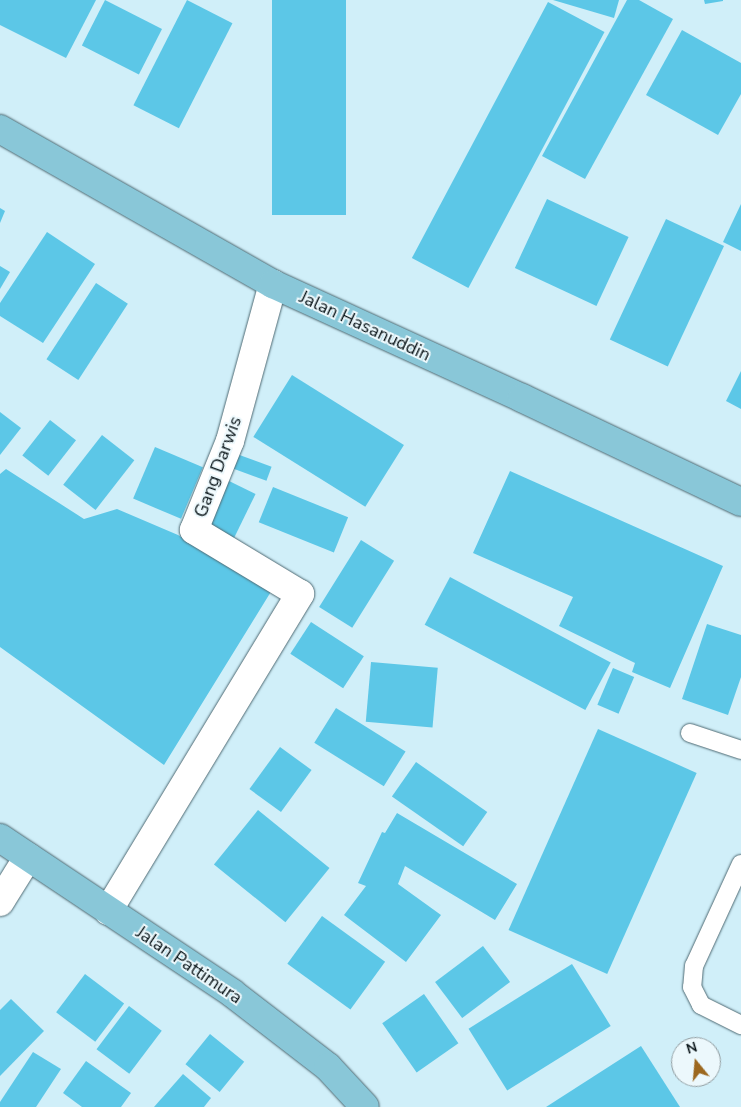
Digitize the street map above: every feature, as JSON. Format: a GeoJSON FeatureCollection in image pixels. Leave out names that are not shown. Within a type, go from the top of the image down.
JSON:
{"type":"FeatureCollection","features":[{"type":"Feature","properties":{"kind":"main road","name":"Jalan Hasanuddin"},"geometry":{"type":"LineString","coordinates":[[0,129],[273,284],[522,398],[741,502]]}},
{"type":"Feature","properties":{"kind":"main road","name":"Jalan Pattimura"},"geometry":{"type":"LineString","coordinates":[[0,838],[239,999],[328,1067],[365,1107]]}},
{"type":"Feature","properties":{"kind":"street","name":"Gang Darwis"},"geometry":{"type":"LineString","coordinates":[[108,911],[300,594],[194,530],[230,442],[273,284]]}},
{"type":"Feature","properties":{"kind":"street"},"geometry":{"type":"LineString","coordinates":[[0,902],[28,857]]}},
{"type":"Feature","properties":{"kind":"lane"},"geometry":{"type":"LineString","coordinates":[[690,733],[741,750]]}},
{"type":"Feature","properties":{"kind":"lane"},"geometry":{"type":"LineString","coordinates":[[741,864],[694,966],[692,987],[701,1005],[741,1025]]}},
{"type":"Feature","properties":{"kind":"building"},"geometry":{"type":"Polygon","coordinates":[[[0,0],[96,0],[66,58],[0,25],[0,0]]]}},
{"type":"Feature","properties":{"kind":"building"},"geometry":{"type":"Polygon","coordinates":[[[105,0],[162,29],[139,74],[82,45],[105,0]]]}},
{"type":"Feature","properties":{"kind":"building"},"geometry":{"type":"Polygon","coordinates":[[[187,0],[232,23],[179,128],[133,105],[187,0]]]}},
{"type":"Feature","properties":{"kind":"building"},"geometry":{"type":"Polygon","coordinates":[[[272,0],[346,0],[346,215],[272,215],[272,0]]]}},
{"type":"Feature","properties":{"kind":"building"},"geometry":{"type":"Polygon","coordinates":[[[553,0],[619,0],[614,18],[553,0]]]}},
{"type":"Feature","properties":{"kind":"building"},"geometry":{"type":"Polygon","coordinates":[[[627,0],[639,0],[673,19],[585,179],[542,156],[627,0]]]}},
{"type":"Feature","properties":{"kind":"building"},"geometry":{"type":"Polygon","coordinates":[[[704,0],[723,0],[723,1],[705,4],[704,0]]]}},
{"type":"Feature","properties":{"kind":"building"},"geometry":{"type":"Polygon","coordinates":[[[548,2],[605,32],[468,288],[412,258],[548,2]]]}},
{"type":"Feature","properties":{"kind":"building"},"geometry":{"type":"Polygon","coordinates":[[[682,30],[741,63],[741,94],[718,135],[646,95],[682,30]]]}},
{"type":"Feature","properties":{"kind":"building"},"geometry":{"type":"Polygon","coordinates":[[[547,199],[629,237],[596,306],[515,268],[547,199]]]}},
{"type":"Feature","properties":{"kind":"building"},"geometry":{"type":"Polygon","coordinates":[[[741,204],[741,251],[723,242],[741,204]]]}},
{"type":"Feature","properties":{"kind":"building"},"geometry":{"type":"Polygon","coordinates":[[[0,208],[5,211],[0,223],[0,208]]]}},
{"type":"Feature","properties":{"kind":"building"},"geometry":{"type":"Polygon","coordinates":[[[666,219],[724,246],[668,367],[610,340],[666,219]]]}},
{"type":"Feature","properties":{"kind":"building"},"geometry":{"type":"Polygon","coordinates":[[[47,232],[95,264],[43,343],[0,316],[0,303],[47,232]]]}},
{"type":"Feature","properties":{"kind":"building"},"geometry":{"type":"Polygon","coordinates":[[[0,266],[10,272],[0,289],[0,266]]]}},
{"type":"Feature","properties":{"kind":"building"},"geometry":{"type":"Polygon","coordinates":[[[96,283],[128,304],[78,380],[46,359],[96,283]]]}},
{"type":"Feature","properties":{"kind":"building"},"geometry":{"type":"Polygon","coordinates":[[[741,371],[741,409],[726,401],[741,371]]]}},
{"type":"Feature","properties":{"kind":"building"},"geometry":{"type":"Polygon","coordinates":[[[292,375],[404,445],[365,507],[253,437],[292,375]]]}},
{"type":"Feature","properties":{"kind":"building"},"geometry":{"type":"Polygon","coordinates":[[[0,412],[21,428],[0,455],[0,412]]]}},
{"type":"Feature","properties":{"kind":"building"},"geometry":{"type":"Polygon","coordinates":[[[50,420],[76,440],[48,476],[22,455],[50,420]]]}},
{"type":"Feature","properties":{"kind":"building"},"geometry":{"type":"Polygon","coordinates":[[[102,435],[134,460],[96,510],[63,485],[102,435]]]}},
{"type":"Feature","properties":{"kind":"building"},"geometry":{"type":"Polygon","coordinates":[[[155,447],[203,467],[181,519],[133,499],[155,447]]]}},
{"type":"Feature","properties":{"kind":"building"},"geometry":{"type":"Polygon","coordinates":[[[234,453],[272,467],[266,481],[229,467],[234,453]]]}},
{"type":"Feature","properties":{"kind":"building"},"geometry":{"type":"Polygon","coordinates":[[[6,469],[84,519],[117,509],[178,535],[272,590],[164,765],[0,647],[0,474],[6,469]]]}},
{"type":"Feature","properties":{"kind":"building"},"geometry":{"type":"Polygon","coordinates":[[[510,471],[723,566],[670,688],[632,672],[635,663],[559,626],[573,597],[473,553],[510,471]]]}},
{"type":"Feature","properties":{"kind":"building"},"geometry":{"type":"Polygon","coordinates":[[[225,479],[256,494],[232,542],[202,527],[225,479]]]}},
{"type":"Feature","properties":{"kind":"building"},"geometry":{"type":"Polygon","coordinates":[[[273,487],[348,517],[334,553],[259,522],[273,487]]]}},
{"type":"Feature","properties":{"kind":"building"},"geometry":{"type":"Polygon","coordinates":[[[361,540],[394,561],[352,628],[319,607],[361,540]]]}},
{"type":"Feature","properties":{"kind":"building"},"geometry":{"type":"Polygon","coordinates":[[[450,577],[611,662],[585,710],[425,625],[450,577]]]}},
{"type":"Feature","properties":{"kind":"building"},"geometry":{"type":"Polygon","coordinates":[[[311,622],[364,656],[343,688],[290,654],[311,622]]]}},
{"type":"Feature","properties":{"kind":"building"},"geometry":{"type":"Polygon","coordinates":[[[707,624],[741,635],[741,677],[728,715],[682,699],[707,624]]]}},
{"type":"Feature","properties":{"kind":"building"},"geometry":{"type":"Polygon","coordinates":[[[371,662],[438,668],[433,728],[366,722],[371,662]]]}},
{"type":"Feature","properties":{"kind":"building"},"geometry":{"type":"Polygon","coordinates":[[[613,668],[634,677],[619,714],[597,705],[613,668]]]}},
{"type":"Feature","properties":{"kind":"building"},"geometry":{"type":"Polygon","coordinates":[[[336,708],[406,751],[384,786],[314,743],[336,708]]]}},
{"type":"Feature","properties":{"kind":"building"},"geometry":{"type":"Polygon","coordinates":[[[598,729],[697,773],[607,974],[509,930],[598,729]]]}},
{"type":"Feature","properties":{"kind":"building"},"geometry":{"type":"Polygon","coordinates":[[[280,747],[312,770],[281,812],[249,789],[280,747]]]}},
{"type":"Feature","properties":{"kind":"building"},"geometry":{"type":"Polygon","coordinates":[[[416,762],[487,812],[463,846],[392,796],[416,762]]]}},
{"type":"Feature","properties":{"kind":"building"},"geometry":{"type":"Polygon","coordinates":[[[258,810],[329,868],[285,922],[214,864],[258,810]]]}},
{"type":"Feature","properties":{"kind":"building"},"geometry":{"type":"Polygon","coordinates":[[[397,813],[517,884],[495,920],[405,866],[398,884],[441,915],[406,962],[344,915],[366,886],[358,883],[382,832],[385,833],[397,813]]]}},
{"type":"Feature","properties":{"kind":"building"},"geometry":{"type":"Polygon","coordinates":[[[322,916],[385,962],[350,1010],[287,964],[322,916]]]}},
{"type":"Feature","properties":{"kind":"building"},"geometry":{"type":"Polygon","coordinates":[[[483,946],[510,982],[462,1018],[435,982],[483,946]]]}},
{"type":"Feature","properties":{"kind":"building"},"geometry":{"type":"Polygon","coordinates":[[[572,964],[611,1026],[507,1091],[469,1029],[572,964]]]}},
{"type":"Feature","properties":{"kind":"building"},"geometry":{"type":"Polygon","coordinates":[[[85,974],[124,1003],[95,1042],[56,1012],[85,974]]]}},
{"type":"Feature","properties":{"kind":"building"},"geometry":{"type":"Polygon","coordinates":[[[424,994],[458,1043],[417,1072],[382,1023],[424,994]]]}},
{"type":"Feature","properties":{"kind":"building"},"geometry":{"type":"Polygon","coordinates":[[[11,999],[44,1031],[0,1076],[0,1010],[11,999]]]}},
{"type":"Feature","properties":{"kind":"building"},"geometry":{"type":"Polygon","coordinates":[[[129,1006],[162,1031],[129,1074],[97,1049],[129,1006]]]}},
{"type":"Feature","properties":{"kind":"building"},"geometry":{"type":"Polygon","coordinates":[[[210,1034],[244,1062],[220,1092],[185,1064],[210,1034]]]}},
{"type":"Feature","properties":{"kind":"building"},"geometry":{"type":"Polygon","coordinates":[[[641,1046],[680,1107],[546,1107],[641,1046]]]}},
{"type":"Feature","properties":{"kind":"building"},"geometry":{"type":"Polygon","coordinates":[[[33,1052],[61,1069],[36,1107],[0,1107],[0,1102],[33,1052]]]}},
{"type":"Feature","properties":{"kind":"building"},"geometry":{"type":"Polygon","coordinates":[[[86,1061],[131,1093],[121,1107],[82,1107],[63,1093],[86,1061]]]}},
{"type":"Feature","properties":{"kind":"building"},"geometry":{"type":"Polygon","coordinates":[[[183,1074],[211,1098],[204,1107],[154,1107],[183,1074]]]}}]}
